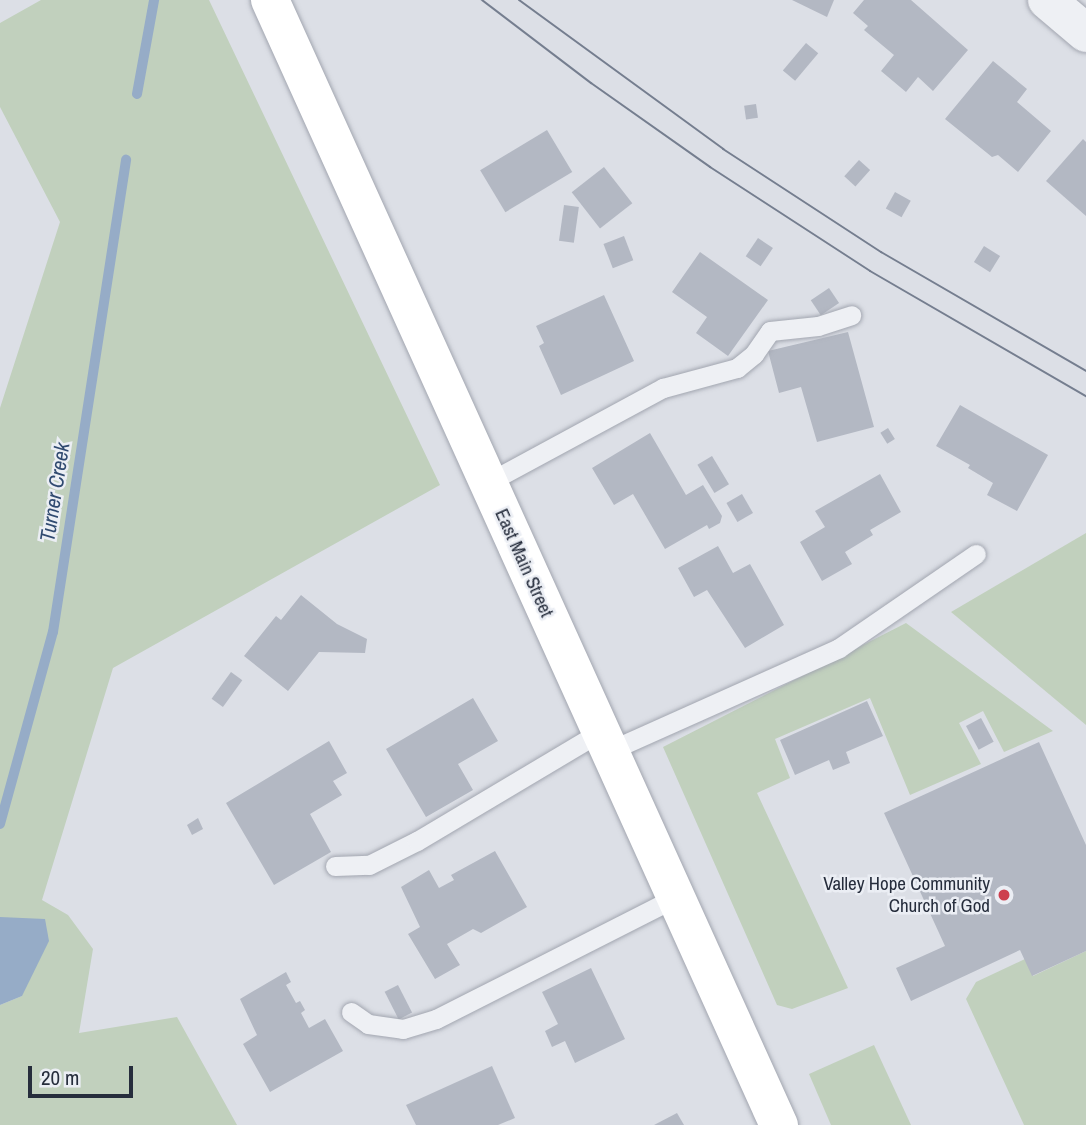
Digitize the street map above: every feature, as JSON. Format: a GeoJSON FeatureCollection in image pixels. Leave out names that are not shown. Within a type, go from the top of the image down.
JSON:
{"type":"FeatureCollection","features":[{"type":"Feature","properties":{"kind":"main road","name":"East Main Street"},"geometry":{"type":"LineString","coordinates":[[270,0],[779,1125]]}},
{"type":"Feature","properties":{"kind":"street"},"geometry":{"type":"LineString","coordinates":[[1046,0],[1086,33]]}},
{"type":"Feature","properties":{"kind":"lane"},"geometry":{"type":"LineString","coordinates":[[487,483],[663,388],[737,368],[754,354],[771,331],[818,326],[851,315]]}},
{"type":"Feature","properties":{"kind":"lane"},"geometry":{"type":"LineString","coordinates":[[335,866],[369,865],[605,741],[839,648],[976,554]]}},
{"type":"Feature","properties":{"kind":"lane"},"geometry":{"type":"LineString","coordinates":[[351,1012],[368,1024],[403,1029],[436,1018],[676,897]]}},
{"type":"Feature","properties":{"kind":"green space"},"geometry":{"type":"Polygon","coordinates":[[[41,0],[209,0],[440,485],[113,668],[42,900],[68,915],[93,949],[79,1033],[177,1017],[237,1125],[0,1125],[0,1005],[22,996],[0,917],[0,408],[60,222],[0,107],[0,23],[41,0]]]}},
{"type":"Feature","properties":{"kind":"green space"},"geometry":{"type":"Polygon","coordinates":[[[1086,533],[1086,725],[951,612],[1086,533]]]}},
{"type":"Feature","properties":{"kind":"green space"},"geometry":{"type":"Polygon","coordinates":[[[906,623],[1053,731],[1004,752],[983,711],[959,723],[981,764],[910,795],[870,698],[775,739],[790,778],[757,793],[848,988],[792,1009],[777,1005],[663,747],[906,623]]]}},
{"type":"Feature","properties":{"kind":"green space"},"geometry":{"type":"Polygon","coordinates":[[[1086,951],[1086,1125],[1024,1125],[966,999],[976,982],[1025,959],[1033,976],[1086,951]]]}},
{"type":"Feature","properties":{"kind":"green space"},"geometry":{"type":"Polygon","coordinates":[[[874,1045],[911,1125],[831,1125],[809,1074],[874,1045]]]}},
{"type":"Feature","properties":{"kind":"water"},"geometry":{"type":"Polygon","coordinates":[[[0,917],[45,919],[49,941],[22,996],[0,1005],[0,917]]]}},
{"type":"Feature","properties":{"kind":"building"},"geometry":{"type":"Polygon","coordinates":[[[792,0],[834,0],[827,17],[792,0]]]}},
{"type":"Feature","properties":{"kind":"building"},"geometry":{"type":"Polygon","coordinates":[[[864,0],[911,0],[968,50],[933,91],[918,77],[906,92],[881,71],[894,55],[864,30],[868,26],[853,13],[864,0]]]}},
{"type":"Feature","properties":{"kind":"building"},"geometry":{"type":"Polygon","coordinates":[[[806,43],[818,53],[795,81],[783,71],[806,43]]]}},
{"type":"Feature","properties":{"kind":"building"},"geometry":{"type":"Polygon","coordinates":[[[993,61],[1027,89],[1017,102],[1051,131],[1018,172],[998,155],[992,157],[945,119],[993,61]]]}},
{"type":"Feature","properties":{"kind":"building"},"geometry":{"type":"Polygon","coordinates":[[[756,104],[758,118],[746,120],[744,106],[756,104]]]}},
{"type":"Feature","properties":{"kind":"building"},"geometry":{"type":"Polygon","coordinates":[[[547,130],[572,172],[505,212],[480,170],[547,130]]]}},
{"type":"Feature","properties":{"kind":"building"},"geometry":{"type":"Polygon","coordinates":[[[1083,139],[1086,142],[1086,216],[1046,181],[1083,139]]]}},
{"type":"Feature","properties":{"kind":"building"},"geometry":{"type":"Polygon","coordinates":[[[859,160],[870,170],[855,186],[844,176],[859,160]]]}},
{"type":"Feature","properties":{"kind":"building"},"geometry":{"type":"Polygon","coordinates":[[[604,167],[632,203],[600,228],[572,192],[604,167]]]}},
{"type":"Feature","properties":{"kind":"building"},"geometry":{"type":"Polygon","coordinates":[[[895,192],[911,201],[902,217],[886,209],[895,192]]]}},
{"type":"Feature","properties":{"kind":"building"},"geometry":{"type":"Polygon","coordinates":[[[564,205],[579,207],[574,243],[559,241],[564,205]]]}},
{"type":"Feature","properties":{"kind":"building"},"geometry":{"type":"Polygon","coordinates":[[[624,236],[633,260],[613,268],[603,244],[624,236]]]}},
{"type":"Feature","properties":{"kind":"building"},"geometry":{"type":"Polygon","coordinates":[[[758,238],[773,248],[761,266],[746,256],[758,238]]]}},
{"type":"Feature","properties":{"kind":"building"},"geometry":{"type":"Polygon","coordinates":[[[984,246],[1000,256],[990,272],[974,262],[984,246]]]}},
{"type":"Feature","properties":{"kind":"building"},"geometry":{"type":"Polygon","coordinates":[[[700,252],[768,300],[728,356],[696,333],[707,317],[672,292],[700,252]]]}},
{"type":"Feature","properties":{"kind":"building"},"geometry":{"type":"Polygon","coordinates":[[[829,288],[839,303],[821,315],[811,300],[829,288]]]}},
{"type":"Feature","properties":{"kind":"building"},"geometry":{"type":"Polygon","coordinates":[[[604,295],[634,361],[561,395],[539,346],[544,343],[536,326],[604,295]]]}},
{"type":"Feature","properties":{"kind":"building"},"geometry":{"type":"Polygon","coordinates":[[[848,332],[874,427],[817,442],[801,387],[779,393],[768,351],[848,332]]]}},
{"type":"Feature","properties":{"kind":"building"},"geometry":{"type":"Polygon","coordinates":[[[960,405],[1048,455],[1017,511],[987,495],[993,483],[968,468],[970,465],[936,446],[960,405]]]}},
{"type":"Feature","properties":{"kind":"building"},"geometry":{"type":"Polygon","coordinates":[[[888,428],[895,439],[887,444],[880,433],[888,428]]]}},
{"type":"Feature","properties":{"kind":"building"},"geometry":{"type":"Polygon","coordinates":[[[650,433],[686,495],[703,485],[722,516],[720,523],[709,529],[707,525],[665,549],[633,494],[614,505],[592,468],[650,433]]]}},
{"type":"Feature","properties":{"kind":"building"},"geometry":{"type":"Polygon","coordinates":[[[712,456],[729,484],[714,493],[697,465],[712,456]]]}},
{"type":"Feature","properties":{"kind":"building"},"geometry":{"type":"Polygon","coordinates":[[[880,474],[901,512],[870,530],[873,535],[845,552],[852,564],[822,581],[800,542],[825,527],[815,511],[880,474]]]}},
{"type":"Feature","properties":{"kind":"building"},"geometry":{"type":"Polygon","coordinates":[[[742,494],[753,513],[737,522],[726,503],[742,494]]]}},
{"type":"Feature","properties":{"kind":"building"},"geometry":{"type":"Polygon","coordinates":[[[718,546],[733,573],[750,564],[784,625],[745,648],[707,590],[694,597],[678,568],[718,546]]]}},
{"type":"Feature","properties":{"kind":"building"},"geometry":{"type":"Polygon","coordinates":[[[301,595],[337,624],[367,639],[365,653],[319,652],[288,691],[244,656],[276,616],[281,620],[301,595]]]}},
{"type":"Feature","properties":{"kind":"building"},"geometry":{"type":"Polygon","coordinates":[[[231,672],[242,680],[223,707],[212,699],[231,672]]]}},
{"type":"Feature","properties":{"kind":"building"},"geometry":{"type":"Polygon","coordinates":[[[473,698],[498,741],[458,764],[473,790],[426,817],[386,749],[473,698]]]}},
{"type":"Feature","properties":{"kind":"building"},"geometry":{"type":"Polygon","coordinates":[[[867,701],[883,736],[846,752],[850,763],[833,770],[829,760],[795,775],[780,740],[867,701]]]}},
{"type":"Feature","properties":{"kind":"building"},"geometry":{"type":"Polygon","coordinates":[[[981,718],[994,742],[979,750],[966,726],[981,718]]]}},
{"type":"Feature","properties":{"kind":"building"},"geometry":{"type":"Polygon","coordinates":[[[329,741],[347,773],[333,781],[342,795],[310,814],[331,852],[274,885],[226,803],[329,741]]]}},
{"type":"Feature","properties":{"kind":"building","name":"Valley Hope Community Church of God"},"geometry":{"type":"Polygon","coordinates":[[[1039,742],[1086,845],[1086,951],[1032,976],[1020,950],[911,1001],[896,968],[945,946],[884,813],[1039,742]]]}},
{"type":"Feature","properties":{"kind":"building"},"geometry":{"type":"Polygon","coordinates":[[[198,818],[203,829],[192,835],[187,825],[198,818]]]}},
{"type":"Feature","properties":{"kind":"building"},"geometry":{"type":"Polygon","coordinates":[[[495,851],[527,907],[481,933],[473,929],[447,944],[460,965],[435,979],[408,934],[420,927],[401,887],[429,870],[439,888],[454,880],[451,875],[495,851]]]}},
{"type":"Feature","properties":{"kind":"building"},"geometry":{"type":"Polygon","coordinates":[[[591,968],[625,1039],[575,1063],[565,1041],[552,1047],[545,1031],[558,1024],[542,992],[591,968]]]}},
{"type":"Feature","properties":{"kind":"building"},"geometry":{"type":"Polygon","coordinates":[[[286,972],[291,982],[286,985],[296,1003],[300,1001],[305,1010],[301,1013],[309,1028],[325,1019],[343,1051],[270,1092],[243,1044],[257,1035],[240,999],[286,972]]]}},
{"type":"Feature","properties":{"kind":"building"},"geometry":{"type":"Polygon","coordinates":[[[398,985],[412,1013],[399,1019],[385,992],[398,985]]]}},
{"type":"Feature","properties":{"kind":"building"},"geometry":{"type":"Polygon","coordinates":[[[492,1066],[515,1118],[498,1125],[416,1125],[406,1105],[492,1066]]]}},
{"type":"Feature","properties":{"kind":"building"},"geometry":{"type":"Polygon","coordinates":[[[677,1113],[684,1125],[654,1125],[677,1113]]]}},
{"type":"Feature","properties":{"kind":"waterway","name":"Turner Creek"},"geometry":{"type":"LineString","coordinates":[[137,94],[154,0]]}},
{"type":"Feature","properties":{"kind":"waterway","name":"Turner Creek"},"geometry":{"type":"LineString","coordinates":[[0,824],[53,632],[126,160]]}},
{"type":"Feature","properties":{"kind":"tram line"},"geometry":{"type":"LineString","coordinates":[[482,0],[591,83],[710,167],[870,271],[1086,396]]}},
{"type":"Feature","properties":{"kind":"tram line"},"geometry":{"type":"LineString","coordinates":[[519,0],[723,149],[881,252],[1086,371]]}},
{"type":"Feature","properties":{"kind":"place","name":"Valley Hope Community Church of God"},"geometry":{"type":"Point","coordinates":[1004,895]}}]}
